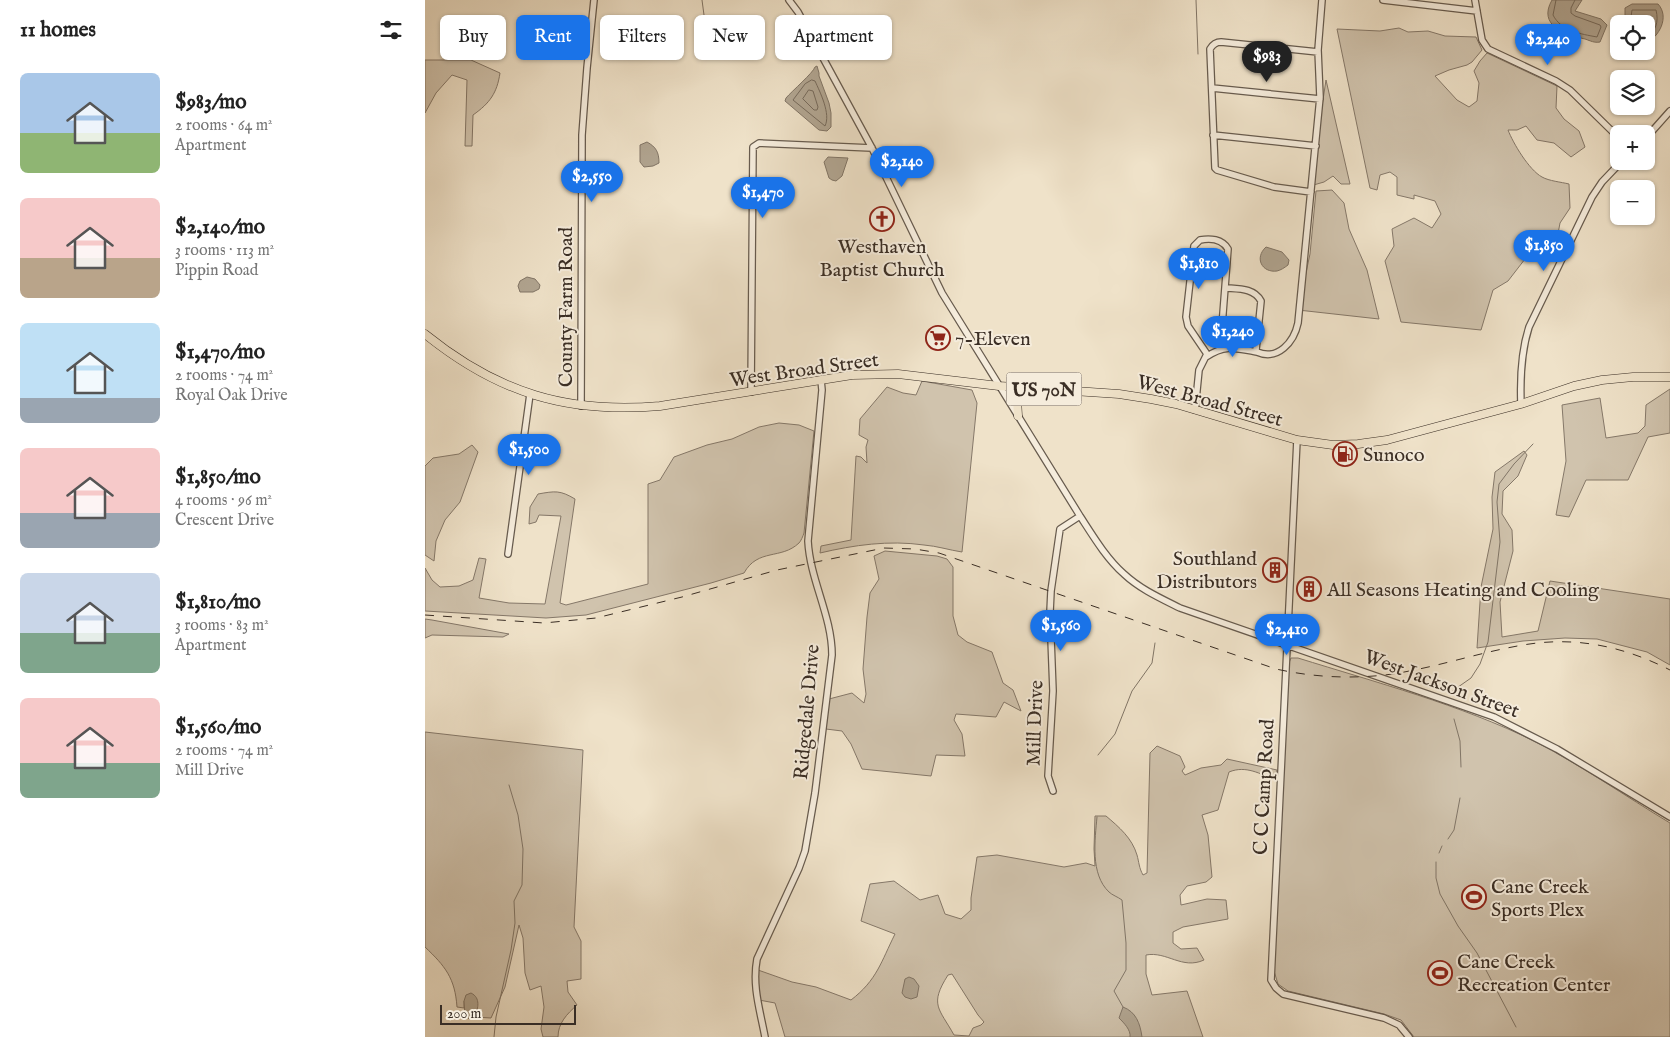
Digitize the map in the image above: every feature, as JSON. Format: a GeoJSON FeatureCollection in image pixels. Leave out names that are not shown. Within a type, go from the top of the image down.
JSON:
{"type":"FeatureCollection","features":[{"type":"Feature","properties":{"kind":"main road","name":"West Broad Street"},"geometry":{"type":"LineString","coordinates":[[425,334],[447,352],[477,371],[530,394],[581,406],[630,408],[682,403],[851,375],[898,374],[999,386],[1119,394],[1151,399],[1297,440],[1333,445],[1387,440],[1521,404],[1574,386],[1602,380],[1633,377],[1670,378]]}},
{"type":"Feature","properties":{"kind":"main road"},"geometry":{"type":"LineString","coordinates":[[1018,416],[1017,399],[1025,391],[1035,389]]}},
{"type":"Feature","properties":{"kind":"street","name":"County Farm Road"},"geometry":{"type":"LineString","coordinates":[[581,406],[582,135],[594,0]]}},
{"type":"Feature","properties":{"kind":"street","name":"West Jackson Street"},"geometry":{"type":"LineString","coordinates":[[789,0],[798,12],[872,148],[929,269],[1080,516],[1104,552],[1123,574],[1147,592],[1180,608],[1494,717],[1557,749],[1670,817]]}},
{"type":"Feature","properties":{"kind":"street"},"geometry":{"type":"LineString","coordinates":[[1195,410],[1199,370],[1206,357],[1213,352],[1227,348],[1271,354],[1288,344],[1296,333],[1299,323],[1320,99],[1318,52],[1322,0]]}},
{"type":"Feature","properties":{"kind":"street"},"geometry":{"type":"LineString","coordinates":[[1383,0],[1477,11]]}},
{"type":"Feature","properties":{"kind":"street"},"geometry":{"type":"LineString","coordinates":[[1475,0],[1482,40],[1488,49],[1556,81],[1570,90],[1610,129]]}},
{"type":"Feature","properties":{"kind":"street"},"geometry":{"type":"LineString","coordinates":[[1311,192],[1274,187],[1217,170],[1214,166],[1210,49],[1217,42],[1318,52]]}},
{"type":"Feature","properties":{"kind":"street"},"geometry":{"type":"LineString","coordinates":[[1211,88],[1320,99]]}},
{"type":"Feature","properties":{"kind":"street"},"geometry":{"type":"LineString","coordinates":[[1655,128],[1670,111]]}},
{"type":"Feature","properties":{"kind":"street"},"geometry":{"type":"LineString","coordinates":[[1213,135],[1316,146]]}},
{"type":"Feature","properties":{"kind":"street"},"geometry":{"type":"LineString","coordinates":[[751,392],[753,147],[759,143],[872,148]]}},
{"type":"Feature","properties":{"kind":"street"},"geometry":{"type":"LineString","coordinates":[[1521,404],[1522,358],[1529,327],[1592,197],[1613,170]]}},
{"type":"Feature","properties":{"kind":"street"},"geometry":{"type":"LineString","coordinates":[[1206,357],[1206,351],[1188,326],[1186,317],[1194,246],[1200,240],[1213,239],[1221,242],[1228,249],[1222,326]]}},
{"type":"Feature","properties":{"kind":"street"},"geometry":{"type":"LineString","coordinates":[[1226,288],[1253,292],[1258,295],[1261,301],[1257,352]]}},
{"type":"Feature","properties":{"kind":"street","name":"Ridgedale Drive"},"geometry":{"type":"LineString","coordinates":[[765,1037],[755,990],[754,972],[757,958],[805,851],[815,793],[832,655],[830,634],[811,563],[808,541],[822,390],[821,380]]}},
{"type":"Feature","properties":{"kind":"street"},"geometry":{"type":"LineString","coordinates":[[508,554],[530,394]]}},
{"type":"Feature","properties":{"kind":"street","name":"C C Camp Road"},"geometry":{"type":"LineString","coordinates":[[1297,440],[1271,980],[1283,994],[1384,1018],[1399,1024],[1409,1037]]}},
{"type":"Feature","properties":{"kind":"street","name":"Mill Drive"},"geometry":{"type":"LineString","coordinates":[[1053,791],[1048,776],[1053,691],[1051,591],[1060,530],[1080,516]]}},
{"type":"Feature","properties":{"kind":"shaded area"},"geometry":{"type":"Polygon","coordinates":[[[1399,28],[1408,32],[1428,31],[1445,36],[1476,37],[1482,50],[1472,62],[1435,76],[1457,100],[1469,107],[1477,101],[1479,83],[1474,71],[1487,53],[1557,86],[1556,108],[1564,119],[1579,131],[1585,147],[1571,157],[1554,143],[1537,140],[1526,126],[1517,130],[1508,130],[1522,156],[1537,174],[1548,180],[1569,184],[1570,208],[1560,223],[1557,239],[1544,253],[1525,259],[1508,281],[1493,290],[1481,330],[1401,322],[1385,261],[1394,246],[1392,229],[1414,218],[1432,228],[1441,214],[1435,201],[1414,195],[1414,199],[1397,195],[1397,177],[1390,172],[1380,175],[1377,190],[1370,188],[1337,29],[1380,31],[1399,28]]]}},
{"type":"Feature","properties":{"kind":"shaded area"},"geometry":{"type":"Polygon","coordinates":[[[425,60],[471,60],[500,73],[492,97],[473,115],[472,146],[465,146],[467,80],[452,75],[436,93],[425,113],[425,60]]]}},
{"type":"Feature","properties":{"kind":"shaded area"},"geometry":{"type":"Polygon","coordinates":[[[1326,80],[1350,184],[1341,184],[1333,176],[1324,182],[1310,186],[1326,80]]]}},
{"type":"Feature","properties":{"kind":"shaded area"},"geometry":{"type":"Polygon","coordinates":[[[1332,190],[1344,203],[1349,229],[1367,270],[1379,319],[1298,310],[1310,254],[1316,191],[1332,190]]]}},
{"type":"Feature","properties":{"kind":"shaded area"},"geometry":{"type":"Polygon","coordinates":[[[922,381],[972,390],[977,403],[962,552],[929,546],[885,543],[820,553],[821,546],[851,540],[856,456],[861,457],[867,463],[866,447],[868,440],[859,435],[860,419],[887,387],[903,393],[916,395],[922,381]]]}},
{"type":"Feature","properties":{"kind":"shaded area"},"geometry":{"type":"Polygon","coordinates":[[[1670,389],[1670,433],[1648,437],[1628,480],[1586,480],[1569,517],[1556,515],[1566,461],[1562,405],[1600,398],[1606,438],[1638,433],[1645,426],[1646,405],[1670,389]]]}},
{"type":"Feature","properties":{"kind":"shaded area"},"geometry":{"type":"Polygon","coordinates":[[[779,423],[799,425],[814,431],[804,533],[800,542],[792,548],[756,560],[744,573],[586,615],[546,618],[425,611],[425,568],[432,580],[440,587],[459,586],[473,580],[479,558],[486,559],[479,598],[509,603],[545,604],[561,516],[539,515],[536,522],[529,524],[530,507],[538,494],[549,492],[565,494],[575,499],[560,603],[566,605],[648,584],[648,484],[660,480],[674,457],[707,445],[732,439],[759,427],[779,423]]]}},
{"type":"Feature","properties":{"kind":"shaded area"},"geometry":{"type":"Polygon","coordinates":[[[472,445],[478,452],[460,502],[445,520],[436,541],[434,561],[425,555],[425,466],[433,458],[459,454],[472,445]]]}},
{"type":"Feature","properties":{"kind":"shaded area"},"geometry":{"type":"Polygon","coordinates":[[[1524,451],[1527,455],[1518,476],[1503,491],[1502,514],[1512,530],[1513,551],[1500,602],[1502,637],[1538,631],[1550,581],[1670,599],[1670,665],[1647,652],[1597,639],[1565,638],[1523,641],[1477,648],[1481,587],[1493,529],[1492,497],[1495,472],[1524,451]]]}},
{"type":"Feature","properties":{"kind":"shaded area"},"geometry":{"type":"Polygon","coordinates":[[[885,551],[937,556],[947,559],[953,567],[953,616],[958,635],[967,642],[992,652],[1003,683],[1013,690],[1021,711],[1004,702],[996,717],[956,714],[954,720],[962,734],[965,756],[936,755],[931,776],[862,769],[851,744],[842,731],[826,729],[829,699],[852,693],[864,703],[866,694],[863,669],[867,617],[870,593],[879,579],[874,556],[885,551]]]}},
{"type":"Feature","properties":{"kind":"shaded area"},"geometry":{"type":"Polygon","coordinates":[[[425,619],[509,634],[503,637],[432,635],[425,638],[425,619]]]}},
{"type":"Feature","properties":{"kind":"shaded area","name":"Cane Creek Sports Plex"},"geometry":{"type":"Polygon","coordinates":[[[1291,658],[1298,658],[1448,705],[1506,728],[1569,760],[1670,823],[1670,1037],[1414,1037],[1401,1020],[1384,1014],[1288,991],[1278,984],[1274,971],[1289,663],[1291,658]]]}},
{"type":"Feature","properties":{"kind":"shaded area"},"geometry":{"type":"Polygon","coordinates":[[[425,732],[583,750],[574,927],[581,941],[581,979],[567,981],[568,992],[577,1005],[561,1023],[558,1037],[543,1037],[541,1029],[544,1007],[541,986],[530,990],[525,973],[523,938],[519,925],[505,987],[491,1018],[475,1017],[478,1009],[464,1001],[464,1008],[457,1007],[454,988],[448,973],[425,947],[425,732]]]}},
{"type":"Feature","properties":{"kind":"shaded area"},"geometry":{"type":"Polygon","coordinates":[[[1157,746],[1180,756],[1185,767],[1182,771],[1185,775],[1201,768],[1221,765],[1227,759],[1277,770],[1276,780],[1247,770],[1241,769],[1229,772],[1218,810],[1202,815],[1208,835],[1212,877],[1206,882],[1187,886],[1180,895],[1181,905],[1207,899],[1226,900],[1228,919],[1183,927],[1173,932],[1173,943],[1181,949],[1197,948],[1204,960],[1189,963],[1154,954],[1146,955],[1146,974],[1152,995],[1187,991],[1203,1037],[785,1037],[775,1003],[759,1000],[758,970],[792,982],[816,987],[851,1000],[860,993],[873,978],[895,934],[861,921],[870,884],[894,881],[920,900],[938,895],[945,914],[961,919],[971,910],[977,857],[997,855],[1064,867],[1086,863],[1095,866],[1095,816],[1106,816],[1125,833],[1135,849],[1143,875],[1147,873],[1150,753],[1157,746]],[[952,974],[948,975],[939,993],[938,1006],[954,1035],[969,1036],[973,1028],[984,1022],[952,974]]]}},
{"type":"Feature","properties":{"kind":"water"},"geometry":{"type":"Polygon","coordinates":[[[1552,0],[1582,0],[1575,11],[1601,19],[1607,25],[1600,42],[1593,42],[1570,35],[1556,28],[1548,16],[1548,9],[1552,0]]]}},
{"type":"Feature","properties":{"kind":"water"},"geometry":{"type":"Polygon","coordinates":[[[1632,4],[1658,4],[1663,15],[1659,31],[1655,36],[1655,15],[1625,15],[1625,8],[1632,4]]]}},
{"type":"Feature","properties":{"kind":"water"},"geometry":{"type":"Polygon","coordinates":[[[817,66],[831,113],[831,127],[827,131],[819,130],[785,101],[817,66]]]}},
{"type":"Feature","properties":{"kind":"water"},"geometry":{"type":"Polygon","coordinates":[[[647,142],[656,150],[659,163],[644,167],[640,162],[640,145],[647,142]]]}},
{"type":"Feature","properties":{"kind":"water"},"geometry":{"type":"Polygon","coordinates":[[[828,157],[848,158],[842,176],[836,181],[829,178],[824,162],[828,157]]]}},
{"type":"Feature","properties":{"kind":"water"},"geometry":{"type":"Polygon","coordinates":[[[1266,247],[1282,252],[1289,260],[1288,265],[1277,271],[1267,270],[1260,260],[1262,251],[1266,247]]]}},
{"type":"Feature","properties":{"kind":"water"},"geometry":{"type":"Polygon","coordinates":[[[527,277],[535,279],[540,285],[539,289],[533,292],[520,292],[518,286],[520,281],[527,277]]]}},
{"type":"Feature","properties":{"kind":"water"},"geometry":{"type":"Polygon","coordinates":[[[909,977],[914,979],[919,986],[917,997],[911,999],[905,997],[902,993],[905,979],[909,977]]]}},
{"type":"Feature","properties":{"kind":"water"},"geometry":{"type":"Polygon","coordinates":[[[471,993],[477,1000],[478,1007],[475,1017],[469,1019],[465,1015],[464,1001],[466,995],[471,993]]]}},
{"type":"Feature","properties":{"kind":"water"},"geometry":{"type":"Polygon","coordinates":[[[1123,1007],[1137,1019],[1142,1037],[1130,1037],[1128,1029],[1119,1018],[1123,1007]]]}},
{"type":"Feature","properties":{"kind":"waterway"},"geometry":{"type":"LineString","coordinates":[[702,0],[704,15]]}},
{"type":"Feature","properties":{"kind":"waterway"},"geometry":{"type":"LineString","coordinates":[[1196,0],[1198,54]]}},
{"type":"Feature","properties":{"kind":"waterway"},"geometry":{"type":"LineString","coordinates":[[1451,692],[1471,678],[1480,664],[1488,642],[1500,542],[1497,502],[1499,484],[1514,464],[1533,444]]}},
{"type":"Feature","properties":{"kind":"waterway"},"geometry":{"type":"LineString","coordinates":[[1098,755],[1115,734],[1132,691],[1152,663],[1155,643]]}},
{"type":"Feature","properties":{"kind":"waterway"},"geometry":{"type":"LineString","coordinates":[[1454,719],[1460,741],[1461,767]]}},
{"type":"Feature","properties":{"kind":"waterway"},"geometry":{"type":"LineString","coordinates":[[494,1037],[496,1017],[515,923],[514,901],[522,885],[523,849],[518,815],[509,785]]}},
{"type":"Feature","properties":{"kind":"waterway"},"geometry":{"type":"LineString","coordinates":[[1448,839],[1454,830],[1460,798]]}},
{"type":"Feature","properties":{"kind":"waterway"},"geometry":{"type":"LineString","coordinates":[[1097,817],[1095,856],[1099,876],[1109,892],[1122,900],[1126,943],[1126,970],[1114,991],[1123,1007]]}},
{"type":"Feature","properties":{"kind":"waterway"},"geometry":{"type":"LineString","coordinates":[[1439,853],[1442,846]]}},
{"type":"Feature","properties":{"kind":"waterway"},"geometry":{"type":"LineString","coordinates":[[1436,862],[1436,878],[1440,894],[1458,926],[1477,953],[1516,1027]]}},
{"type":"Feature","properties":{"kind":"railway"},"geometry":{"type":"LineString","coordinates":[[425,615],[544,623],[596,618],[682,597],[777,570],[884,548],[915,549],[939,553],[1276,669],[1290,672],[1344,677],[1385,675],[1420,669],[1523,645],[1561,642],[1598,645],[1617,649],[1670,670]]}},
{"type":"Feature","properties":{"kind":"place","name":"Westhaven Baptist Church"},"geometry":{"type":"Point","coordinates":[882,219]}},
{"type":"Feature","properties":{"kind":"place","name":"7-Eleven"},"geometry":{"type":"Point","coordinates":[938,338]}},
{"type":"Feature","properties":{"kind":"place","name":"Sunoco"},"geometry":{"type":"Point","coordinates":[1345,454]}},
{"type":"Feature","properties":{"kind":"place","name":"Southland Distributors"},"geometry":{"type":"Point","coordinates":[1275,570]}},
{"type":"Feature","properties":{"kind":"place","name":"All Seasons Heating and Cooling"},"geometry":{"type":"Point","coordinates":[1309,589]}},
{"type":"Feature","properties":{"kind":"place","name":"Cane Creek Sports Plex"},"geometry":{"type":"Point","coordinates":[1474,897]}},
{"type":"Feature","properties":{"kind":"place","name":"Cane Creek Recreation Center"},"geometry":{"type":"Point","coordinates":[1440,973]}}]}
